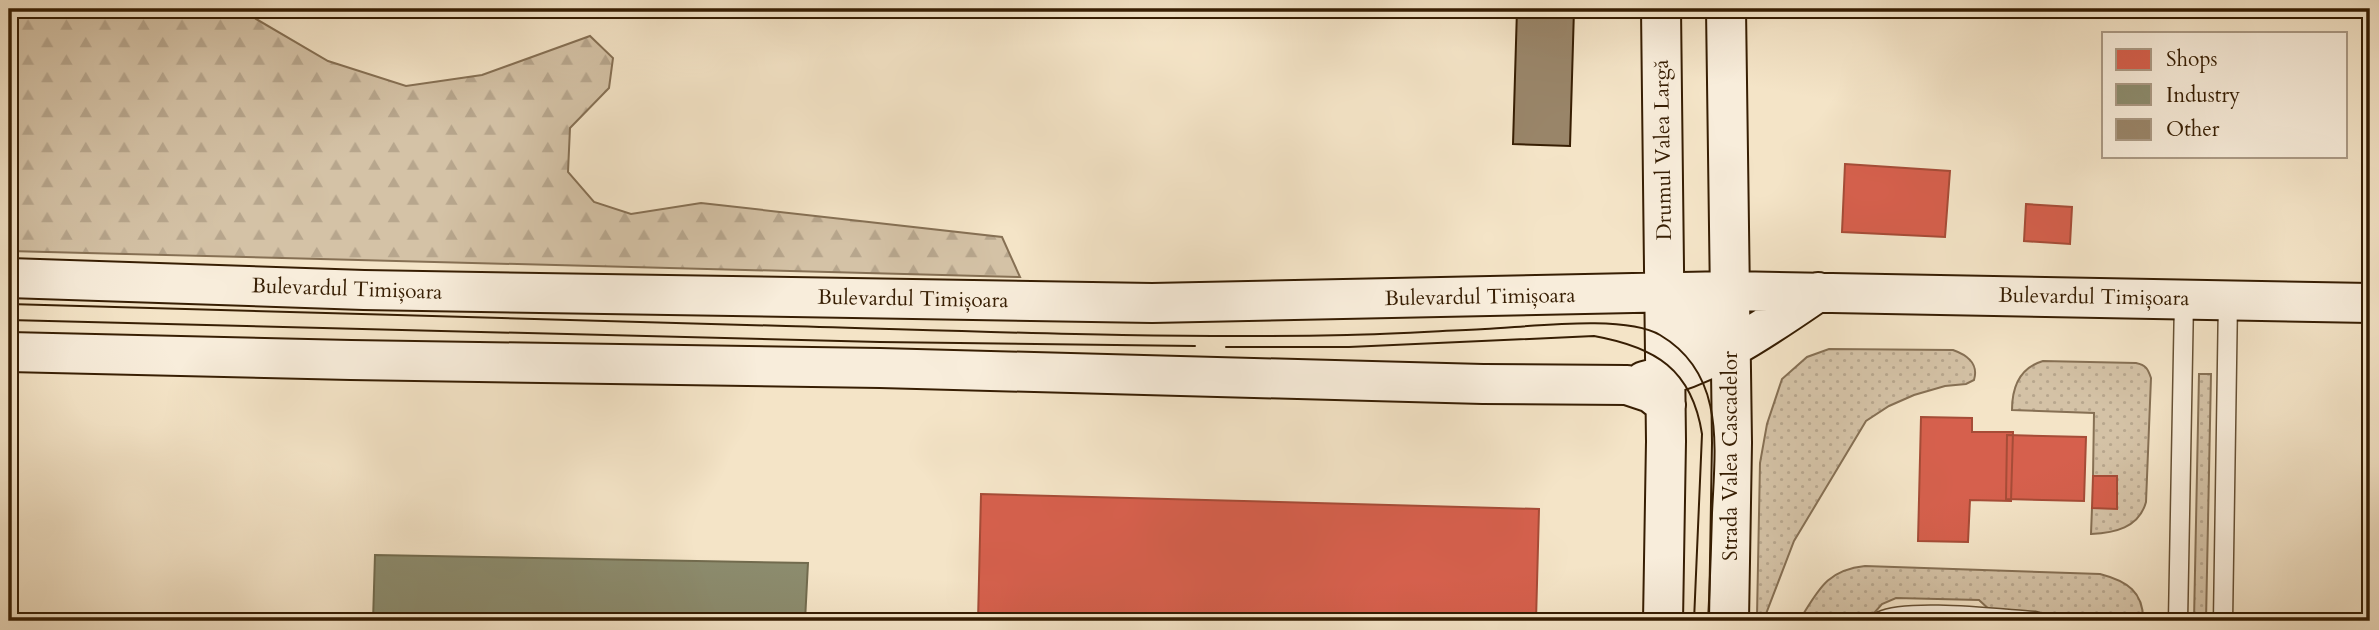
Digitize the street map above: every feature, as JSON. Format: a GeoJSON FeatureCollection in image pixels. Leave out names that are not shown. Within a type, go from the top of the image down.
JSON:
{"type":"FeatureCollection","features":[{"type":"Feature","properties":{"kind":"main road","name":"Drumul Valea Largă"},"geometry":{"type":"LineString","coordinates":[[1661,9],[1665,292]]}},
{"type":"Feature","properties":{"kind":"main road"},"geometry":{"type":"LineString","coordinates":[[1666,390],[1678,350],[1692,330],[1730,291],[1726,9]]}},
{"type":"Feature","properties":{"kind":"main road","name":"Bulevardul Timișoara"},"geometry":{"type":"LineString","coordinates":[[9,278],[378,290],[1152,303],[1730,291],[2370,303]]}},
{"type":"Feature","properties":{"kind":"main road","name":"Strada Valea Cascadelor"},"geometry":{"type":"LineString","coordinates":[[1729,621],[1732,457],[1730,291]]}},
{"type":"Feature","properties":{"kind":"main road"},"geometry":{"type":"LineString","coordinates":[[1662,621],[1665,292]]}},
{"type":"Feature","properties":{"kind":"main road"},"geometry":{"type":"LineString","coordinates":[[9,352],[1627,385],[1651,393],[1666,390],[1694,366],[1731,350],[1818,292]]}},
{"type":"Feature","properties":{"kind":"lane"},"geometry":{"type":"LineString","coordinates":[[2223,621],[2228,299]]}},
{"type":"Feature","properties":{"kind":"lane"},"geometry":{"type":"LineString","coordinates":[[2178,621],[2184,300]]}},
{"type":"Feature","properties":{"kind":"lane"},"geometry":{"type":"LineString","coordinates":[[1881,621],[1894,616],[1917,615],[2035,621]]}},
{"type":"Feature","properties":{"kind":"green space"},"geometry":{"type":"Polygon","coordinates":[[[9,9],[239,9],[328,61],[406,86],[482,75],[590,36],[613,58],[609,88],[570,128],[568,172],[594,202],[631,214],[701,203],[1002,237],[1020,277],[9,251],[9,9]]]}},
{"type":"Feature","properties":{"kind":"green space"},"geometry":{"type":"Polygon","coordinates":[[[1829,349],[1953,350],[1971,360],[1975,369],[1974,380],[1914,395],[1889,406],[1866,421],[1794,541],[1764,619],[1759,621],[1760,463],[1767,424],[1782,379],[1807,357],[1829,349]]]}},
{"type":"Feature","properties":{"kind":"green space"},"geometry":{"type":"Polygon","coordinates":[[[2043,361],[2136,363],[2149,372],[2151,378],[2146,502],[2143,511],[2132,523],[2117,530],[2091,534],[2092,508],[2116,508],[2117,477],[2093,476],[2094,413],[2012,410],[2013,394],[2018,380],[2028,368],[2043,361]]]}},
{"type":"Feature","properties":{"kind":"green space"},"geometry":{"type":"Polygon","coordinates":[[[2199,374],[2211,374],[2206,621],[2194,621],[2199,374]]]}},
{"type":"Feature","properties":{"kind":"green space"},"geometry":{"type":"Polygon","coordinates":[[[1865,566],[2100,574],[2118,580],[2132,589],[2141,602],[2143,621],[2000,614],[1991,611],[1979,600],[1896,598],[1882,604],[1867,621],[1799,621],[1818,591],[1832,577],[1852,568],[1865,566]]]}},
{"type":"Feature","properties":{"kind":"building: Shops"},"geometry":{"type":"Polygon","coordinates":[[[1845,164],[1950,171],[1945,237],[1842,232],[1845,164]]]}},
{"type":"Feature","properties":{"kind":"building: Shops"},"geometry":{"type":"Polygon","coordinates":[[[2026,204],[2072,207],[2070,244],[2024,241],[2026,204]]]}},
{"type":"Feature","properties":{"kind":"building: Shops"},"geometry":{"type":"Polygon","coordinates":[[[1921,417],[1972,418],[1972,432],[2013,432],[2011,501],[1970,500],[1968,542],[1918,541],[1921,417]]]}},
{"type":"Feature","properties":{"kind":"building: Shops"},"geometry":{"type":"Polygon","coordinates":[[[2007,435],[2086,437],[2084,501],[2006,499],[2007,435]]]}},
{"type":"Feature","properties":{"kind":"building: Shops"},"geometry":{"type":"Polygon","coordinates":[[[2093,476],[2117,476],[2117,509],[2092,508],[2093,476]]]}},
{"type":"Feature","properties":{"kind":"building: Shops"},"geometry":{"type":"Polygon","coordinates":[[[981,494],[1539,509],[1536,621],[978,621],[981,494]]]}},
{"type":"Feature","properties":{"kind":"building: Industry"},"geometry":{"type":"Polygon","coordinates":[[[2301,9],[2370,9],[2370,14],[2301,12],[2301,9]]]}},
{"type":"Feature","properties":{"kind":"building: Industry"},"geometry":{"type":"Polygon","coordinates":[[[375,555],[808,563],[805,621],[373,621],[375,555]]]}},
{"type":"Feature","properties":{"kind":"building: Other"},"geometry":{"type":"Polygon","coordinates":[[[1517,9],[1574,9],[1570,146],[1513,144],[1517,9]]]}},
{"type":"Feature","properties":{"kind":"tram line"},"geometry":{"type":"LineString","coordinates":[[9,304],[1137,335],[1364,335],[1576,323],[1624,325],[1660,335],[1681,351],[1696,370],[1706,391],[1714,438],[1708,621]]}},
{"type":"Feature","properties":{"kind":"tram line"},"geometry":{"type":"LineString","coordinates":[[9,320],[880,342],[1195,346]]}},
{"type":"Feature","properties":{"kind":"tram line"},"geometry":{"type":"LineString","coordinates":[[1226,347],[1349,347],[1594,336],[1635,347],[1652,355],[1680,377],[1697,412],[1702,434],[1694,621]]}}]}
